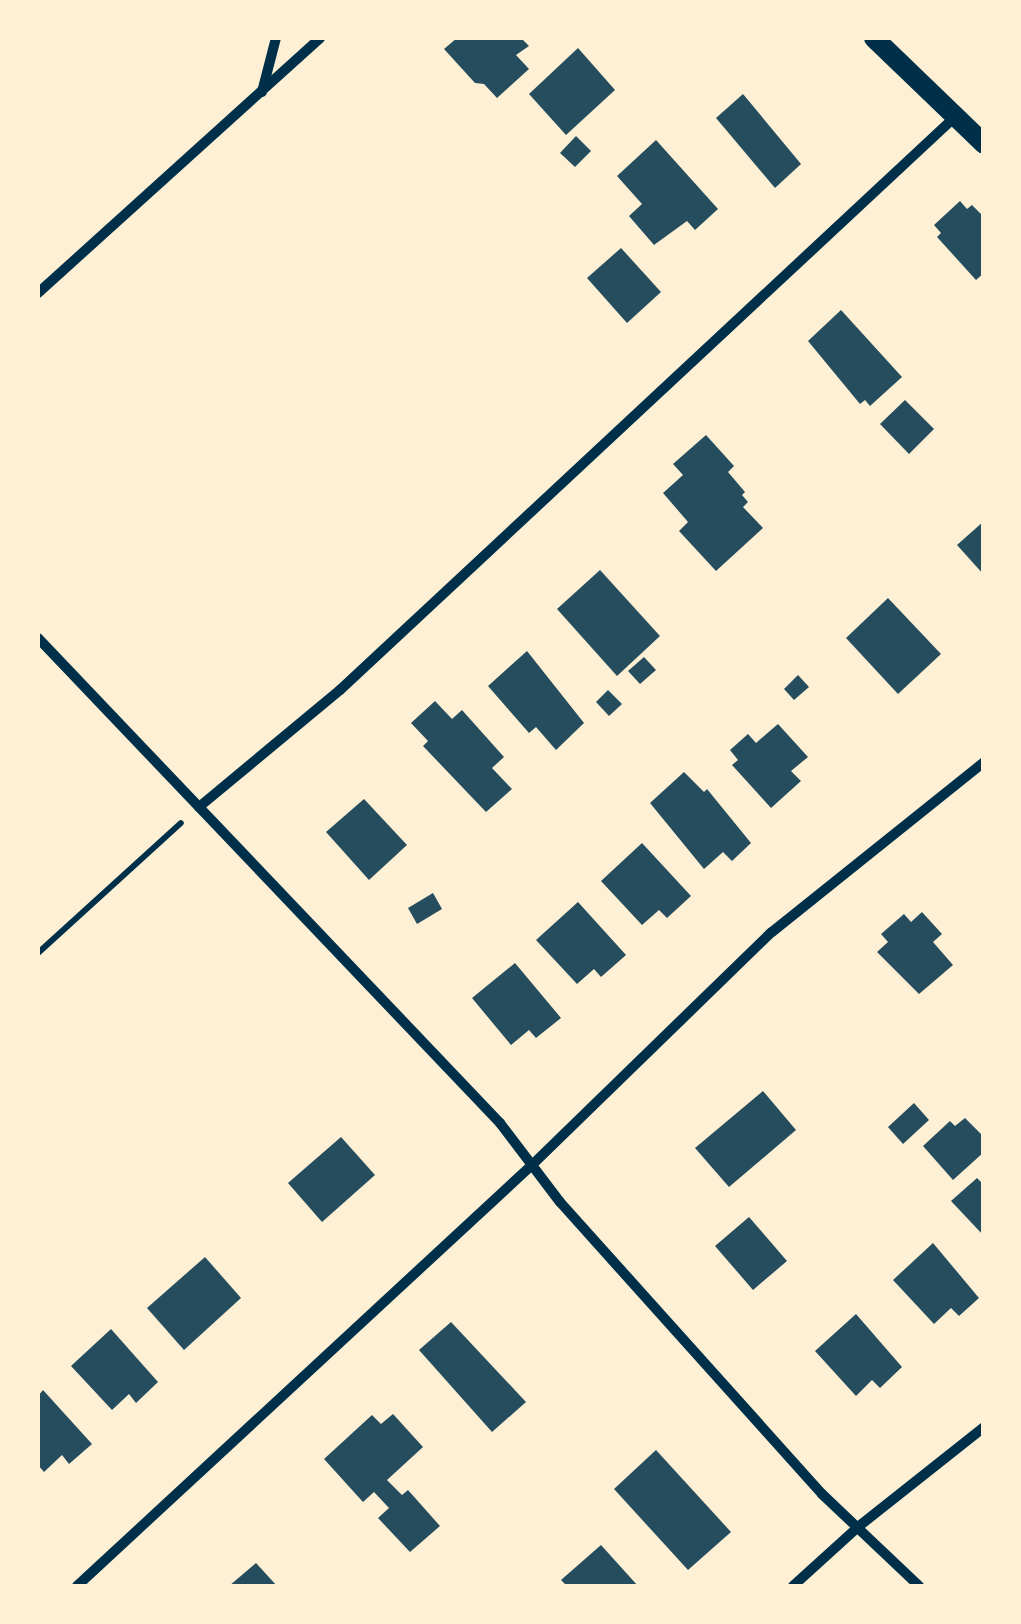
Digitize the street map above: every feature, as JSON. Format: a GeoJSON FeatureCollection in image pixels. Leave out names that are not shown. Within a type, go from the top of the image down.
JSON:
{"type":"FeatureCollection","features":[{"type":"Feature","properties":{"kind":"main road"},"geometry":{"type":"LineString","coordinates":[[874,38],[984,144]]}},
{"type":"Feature","properties":{"kind":"street"},"geometry":{"type":"LineString","coordinates":[[262,92],[276,38]]}},
{"type":"Feature","properties":{"kind":"street"},"geometry":{"type":"LineString","coordinates":[[38,293],[320,38]]}},
{"type":"Feature","properties":{"kind":"street"},"geometry":{"type":"LineString","coordinates":[[199,806],[340,690],[956,116]]}},
{"type":"Feature","properties":{"kind":"street"},"geometry":{"type":"LineString","coordinates":[[38,638],[500,1123],[532,1165],[822,1494],[918,1586]]}},
{"type":"Feature","properties":{"kind":"street"},"geometry":{"type":"LineString","coordinates":[[78,1586],[532,1165],[772,932],[984,762]]}},
{"type":"Feature","properties":{"kind":"street"},"geometry":{"type":"LineString","coordinates":[[794,1586],[858,1527],[984,1426]]}},
{"type":"Feature","properties":{"kind":"path"},"geometry":{"type":"LineString","coordinates":[[38,953],[199,806]]}},
{"type":"Feature","properties":{"kind":"building"},"geometry":{"type":"Polygon","coordinates":[[[457,38],[521,38],[529,46],[516,55],[529,69],[497,98],[484,84],[475,83],[444,49],[457,38]]]}},
{"type":"Feature","properties":{"kind":"building"},"geometry":{"type":"Polygon","coordinates":[[[578,48],[615,90],[566,135],[529,94],[578,48]]]}},
{"type":"Feature","properties":{"kind":"building"},"geometry":{"type":"Polygon","coordinates":[[[743,94],[801,164],[775,188],[716,118],[743,94]]]}},
{"type":"Feature","properties":{"kind":"building"},"geometry":{"type":"Polygon","coordinates":[[[576,136],[591,151],[575,167],[560,153],[576,136]]]}},
{"type":"Feature","properties":{"kind":"building"},"geometry":{"type":"Polygon","coordinates":[[[656,140],[718,209],[695,230],[687,221],[654,245],[629,216],[642,204],[617,176],[656,140]]]}},
{"type":"Feature","properties":{"kind":"building"},"geometry":{"type":"Polygon","coordinates":[[[960,201],[967,209],[972,205],[984,217],[984,273],[976,280],[937,237],[941,233],[934,225],[960,201]]]}},
{"type":"Feature","properties":{"kind":"building"},"geometry":{"type":"Polygon","coordinates":[[[621,248],[661,292],[627,323],[587,278],[621,248]]]}},
{"type":"Feature","properties":{"kind":"building"},"geometry":{"type":"Polygon","coordinates":[[[841,310],[902,377],[870,406],[865,400],[860,404],[808,341],[841,310]]]}},
{"type":"Feature","properties":{"kind":"building"},"geometry":{"type":"Polygon","coordinates":[[[905,400],[934,429],[909,454],[880,424],[905,400]]]}},
{"type":"Feature","properties":{"kind":"building"},"geometry":{"type":"Polygon","coordinates":[[[706,435],[734,466],[728,472],[745,492],[742,495],[748,502],[743,507],[763,528],[716,571],[679,531],[688,522],[663,493],[683,475],[673,464],[706,435]]]}},
{"type":"Feature","properties":{"kind":"building"},"geometry":{"type":"Polygon","coordinates":[[[984,521],[984,575],[957,545],[984,521]]]}},
{"type":"Feature","properties":{"kind":"building"},"geometry":{"type":"Polygon","coordinates":[[[600,570],[660,636],[617,676],[557,609],[600,570]]]}},
{"type":"Feature","properties":{"kind":"building"},"geometry":{"type":"Polygon","coordinates":[[[888,598],[941,654],[898,694],[846,638],[888,598]]]}},
{"type":"Feature","properties":{"kind":"building"},"geometry":{"type":"Polygon","coordinates":[[[527,651],[584,723],[556,750],[536,727],[529,733],[488,686],[527,651]]]}},
{"type":"Feature","properties":{"kind":"building"},"geometry":{"type":"Polygon","coordinates":[[[644,657],[656,670],[640,684],[628,671],[644,657]]]}},
{"type":"Feature","properties":{"kind":"building"},"geometry":{"type":"Polygon","coordinates":[[[798,675],[809,687],[794,700],[784,689],[798,675]]]}},
{"type":"Feature","properties":{"kind":"building"},"geometry":{"type":"Polygon","coordinates":[[[608,690],[622,704],[609,716],[596,702],[608,690]]]}},
{"type":"Feature","properties":{"kind":"building"},"geometry":{"type":"Polygon","coordinates":[[[435,701],[452,719],[462,710],[504,757],[492,768],[512,789],[486,812],[423,746],[428,741],[411,723],[435,701]]]}},
{"type":"Feature","properties":{"kind":"building"},"geometry":{"type":"Polygon","coordinates":[[[778,724],[808,757],[791,771],[801,781],[771,808],[732,765],[738,760],[730,750],[748,734],[756,743],[778,724]]]}},
{"type":"Feature","properties":{"kind":"building"},"geometry":{"type":"Polygon","coordinates":[[[684,772],[704,792],[707,789],[751,843],[732,861],[723,852],[704,869],[650,803],[684,772]]]}},
{"type":"Feature","properties":{"kind":"building"},"geometry":{"type":"Polygon","coordinates":[[[364,799],[407,845],[369,880],[326,832],[364,799]]]}},
{"type":"Feature","properties":{"kind":"building"},"geometry":{"type":"Polygon","coordinates":[[[642,843],[691,896],[667,918],[659,910],[642,925],[601,881],[642,843]]]}},
{"type":"Feature","properties":{"kind":"building"},"geometry":{"type":"Polygon","coordinates":[[[433,893],[442,909],[417,924],[408,908],[433,893]]]}},
{"type":"Feature","properties":{"kind":"building"},"geometry":{"type":"Polygon","coordinates":[[[578,902],[626,955],[601,977],[594,969],[577,984],[536,940],[578,902]]]}},
{"type":"Feature","properties":{"kind":"building"},"geometry":{"type":"Polygon","coordinates":[[[922,912],[942,934],[933,942],[953,965],[919,994],[877,952],[888,942],[881,934],[904,914],[911,922],[922,912]]]}},
{"type":"Feature","properties":{"kind":"building"},"geometry":{"type":"Polygon","coordinates":[[[515,963],[561,1018],[536,1038],[529,1030],[511,1045],[472,998],[515,963]]]}},
{"type":"Feature","properties":{"kind":"building"},"geometry":{"type":"Polygon","coordinates":[[[763,1091],[796,1130],[729,1187],[695,1148],[763,1091]]]}},
{"type":"Feature","properties":{"kind":"building"},"geometry":{"type":"Polygon","coordinates":[[[914,1103],[929,1120],[903,1144],[888,1127],[914,1103]]]}},
{"type":"Feature","properties":{"kind":"building"},"geometry":{"type":"Polygon","coordinates":[[[965,1118],[984,1137],[984,1152],[953,1180],[923,1146],[950,1121],[955,1126],[965,1118]]]}},
{"type":"Feature","properties":{"kind":"building"},"geometry":{"type":"Polygon","coordinates":[[[341,1137],[375,1175],[322,1222],[288,1183],[341,1137]]]}},
{"type":"Feature","properties":{"kind":"building"},"geometry":{"type":"Polygon","coordinates":[[[977,1178],[984,1185],[984,1236],[951,1201],[977,1178]]]}},
{"type":"Feature","properties":{"kind":"building"},"geometry":{"type":"Polygon","coordinates":[[[749,1217],[787,1261],[753,1290],[715,1246],[749,1217]]]}},
{"type":"Feature","properties":{"kind":"building"},"geometry":{"type":"Polygon","coordinates":[[[933,1243],[979,1298],[959,1316],[951,1308],[934,1324],[893,1280],[933,1243]]]}},
{"type":"Feature","properties":{"kind":"building"},"geometry":{"type":"Polygon","coordinates":[[[205,1257],[241,1298],[184,1350],[147,1308],[205,1257]]]}},
{"type":"Feature","properties":{"kind":"building"},"geometry":{"type":"Polygon","coordinates":[[[856,1314],[902,1367],[880,1388],[872,1380],[856,1396],[815,1351],[856,1314]]]}},
{"type":"Feature","properties":{"kind":"building"},"geometry":{"type":"Polygon","coordinates":[[[451,1322],[526,1402],[492,1432],[419,1350],[451,1322]]]}},
{"type":"Feature","properties":{"kind":"building"},"geometry":{"type":"Polygon","coordinates":[[[111,1329],[158,1382],[136,1403],[129,1394],[112,1410],[71,1366],[111,1329]]]}},
{"type":"Feature","properties":{"kind":"building"},"geometry":{"type":"Polygon","coordinates":[[[43,1390],[92,1444],[69,1464],[62,1455],[44,1472],[38,1465],[38,1396],[43,1390]]]}},
{"type":"Feature","properties":{"kind":"building"},"geometry":{"type":"Polygon","coordinates":[[[393,1414],[423,1447],[387,1480],[402,1495],[408,1490],[440,1526],[410,1552],[378,1518],[389,1508],[374,1492],[363,1502],[324,1459],[372,1415],[381,1424],[393,1414]]]}},
{"type":"Feature","properties":{"kind":"building"},"geometry":{"type":"Polygon","coordinates":[[[656,1450],[731,1532],[688,1570],[614,1489],[656,1450]]]}},
{"type":"Feature","properties":{"kind":"building"},"geometry":{"type":"Polygon","coordinates":[[[601,1545],[638,1586],[567,1586],[561,1580],[601,1545]]]}},
{"type":"Feature","properties":{"kind":"building"},"geometry":{"type":"Polygon","coordinates":[[[256,1563],[277,1586],[229,1586],[256,1563]]]}}]}
